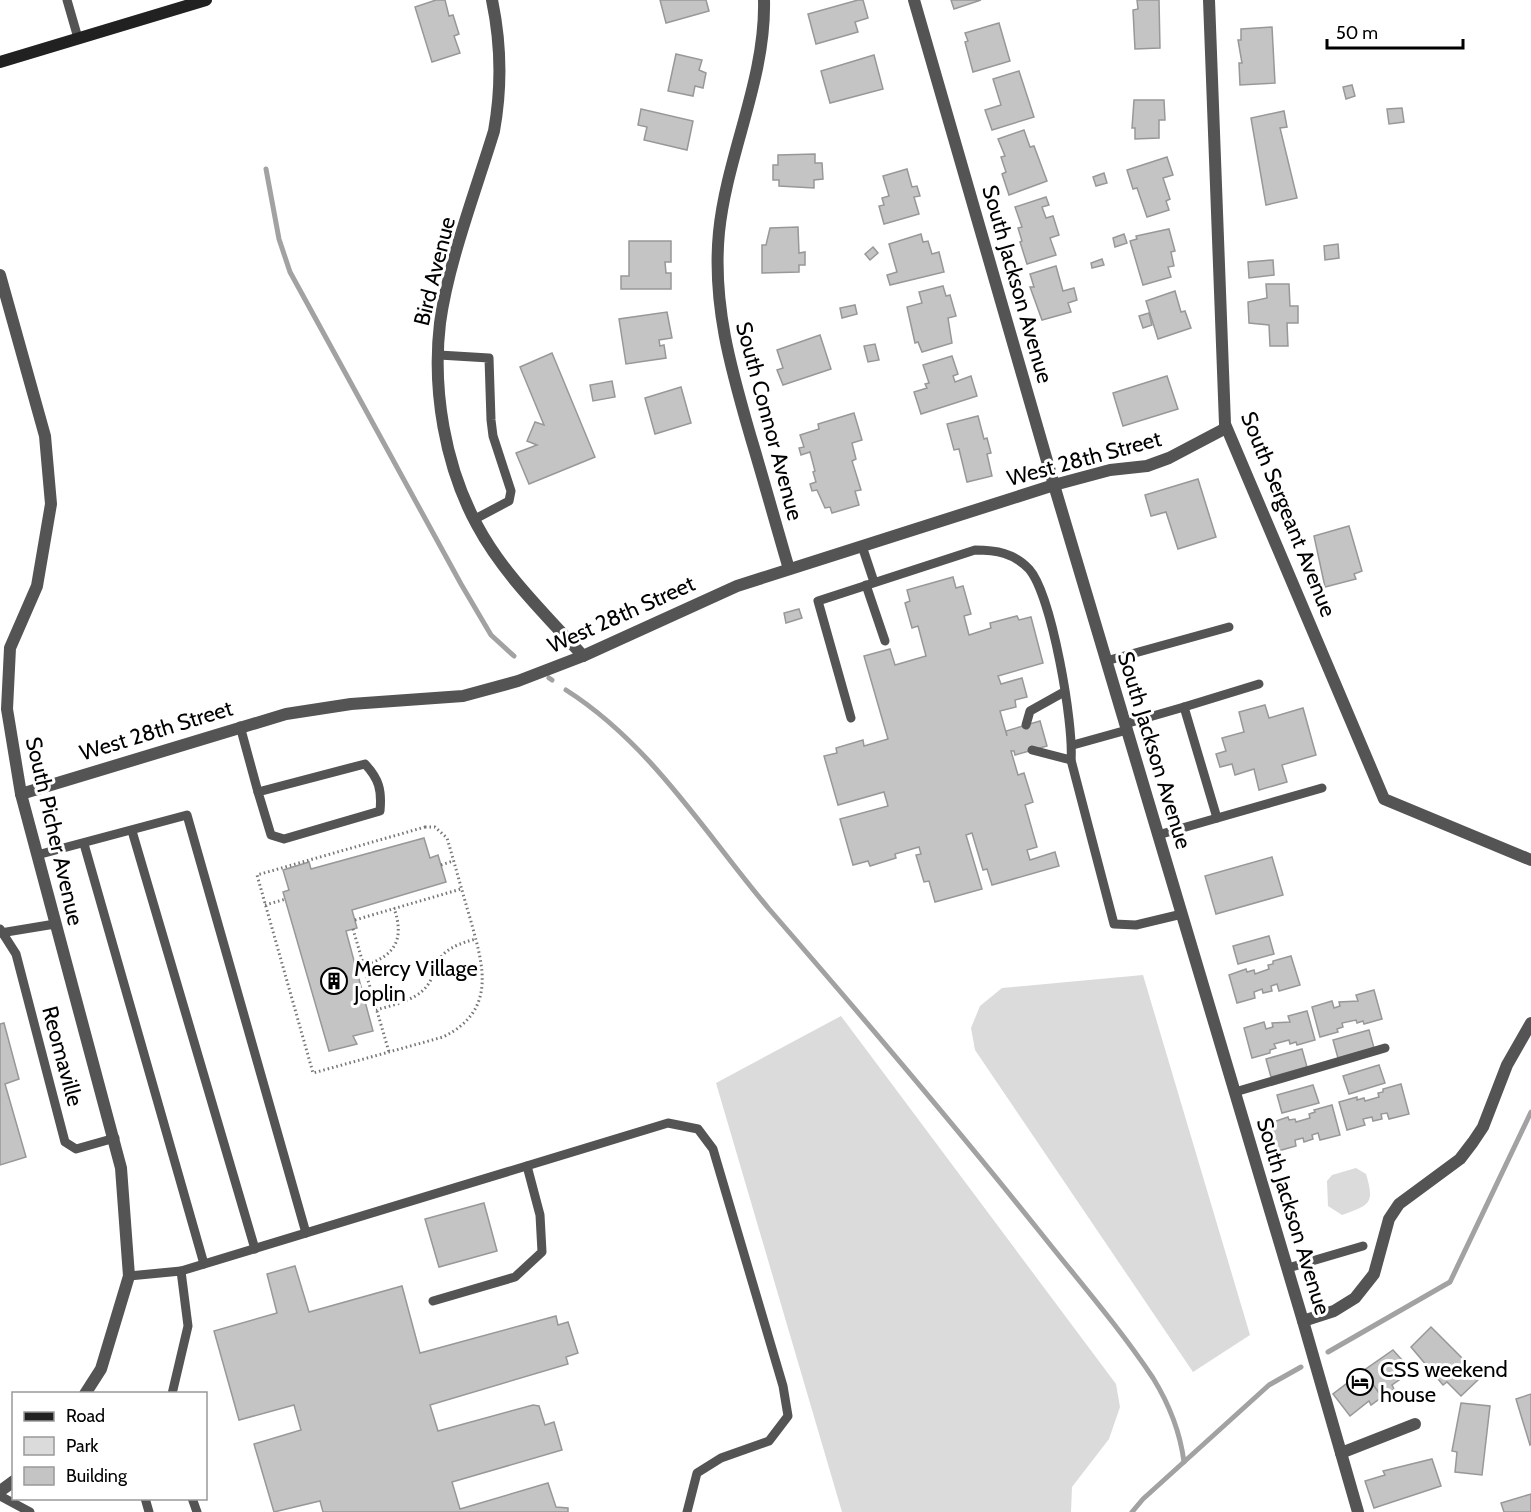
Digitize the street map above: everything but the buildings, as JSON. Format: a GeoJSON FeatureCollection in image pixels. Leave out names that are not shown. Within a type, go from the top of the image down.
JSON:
{"type":"FeatureCollection","features":[{"type":"Feature","properties":{"kind":"main road"},"geometry":{"type":"LineString","coordinates":[[0,62],[206,0]]}},
{"type":"Feature","properties":{"kind":"street","name":"Bird Avenue"},"geometry":{"type":"LineString","coordinates":[[492,0],[500,67],[498,109],[494,131],[447,288],[440,322],[438,355],[445,433],[459,481],[475,519],[498,556],[522,588],[583,656]]}},
{"type":"Feature","properties":{"kind":"street","name":"South Connor Avenue"},"geometry":{"type":"LineString","coordinates":[[764,0],[759,52],[723,204],[719,234],[719,302],[728,362],[789,569]]}},
{"type":"Feature","properties":{"kind":"street","name":"South Jackson Avenue"},"geometry":{"type":"LineString","coordinates":[[914,0],[1054,485],[1304,1321],[1358,1512]]}},
{"type":"Feature","properties":{"kind":"street","name":"South Sergeant Avenue"},"geometry":{"type":"LineString","coordinates":[[1209,0],[1226,428],[1384,800],[1531,860]]}},
{"type":"Feature","properties":{"kind":"street","name":"South Picher Avenue"},"geometry":{"type":"LineString","coordinates":[[0,275],[45,436],[51,504],[37,585],[10,648],[4,677],[4,717],[21,794],[55,924],[120,1157],[129,1276],[100,1369],[86,1392]]}},
{"type":"Feature","properties":{"kind":"street","name":"West 28th Street"},"geometry":{"type":"LineString","coordinates":[[21,794],[240,726],[286,714],[351,704],[463,696],[518,681],[583,656],[737,586],[1054,485],[1110,470],[1158,462],[1226,428]]}},
{"type":"Feature","properties":{"kind":"street"},"geometry":{"type":"LineString","coordinates":[[1304,1321],[1341,1307],[1354,1298],[1374,1274],[1389,1220],[1399,1204],[1460,1159],[1473,1142],[1483,1127],[1507,1065],[1531,1023]]}},
{"type":"Feature","properties":{"kind":"street"},"geometry":{"type":"LineString","coordinates":[[1341,1453],[1415,1424]]}},
{"type":"Feature","properties":{"kind":"street"},"geometry":{"type":"LineString","coordinates":[[0,1494],[12,1483]]}},
{"type":"Feature","properties":{"kind":"lane"},"geometry":{"type":"LineString","coordinates":[[67,0],[78,39]]}},
{"type":"Feature","properties":{"kind":"lane"},"geometry":{"type":"LineString","coordinates":[[438,355],[489,358],[493,436],[511,491],[509,501],[475,519]]}},
{"type":"Feature","properties":{"kind":"lane"},"geometry":{"type":"LineString","coordinates":[[862,546],[885,641]]}},
{"type":"Feature","properties":{"kind":"lane"},"geometry":{"type":"LineString","coordinates":[[852,718],[818,601],[975,550],[993,550],[1014,556],[1030,571],[1039,587],[1065,680],[1064,693],[1073,745],[1071,760],[1114,924],[1136,925],[1182,914]]}},
{"type":"Feature","properties":{"kind":"lane"},"geometry":{"type":"LineString","coordinates":[[1106,661],[1229,627]]}},
{"type":"Feature","properties":{"kind":"lane"},"geometry":{"type":"LineString","coordinates":[[1073,745],[1259,684]]}},
{"type":"Feature","properties":{"kind":"lane"},"geometry":{"type":"LineString","coordinates":[[1026,725],[1030,711],[1064,693]]}},
{"type":"Feature","properties":{"kind":"lane"},"geometry":{"type":"LineString","coordinates":[[1184,707],[1217,818]]}},
{"type":"Feature","properties":{"kind":"lane"},"geometry":{"type":"LineString","coordinates":[[240,726],[258,792],[271,835],[284,839],[380,811],[381,795],[377,776],[365,764],[258,792]]}},
{"type":"Feature","properties":{"kind":"lane"},"geometry":{"type":"LineString","coordinates":[[1032,750],[1071,760]]}},
{"type":"Feature","properties":{"kind":"lane"},"geometry":{"type":"LineString","coordinates":[[1158,836],[1322,788]]}},
{"type":"Feature","properties":{"kind":"lane"},"geometry":{"type":"LineString","coordinates":[[37,855],[187,815],[306,1233]]}},
{"type":"Feature","properties":{"kind":"lane"},"geometry":{"type":"LineString","coordinates":[[132,831],[255,1249]]}},
{"type":"Feature","properties":{"kind":"lane"},"geometry":{"type":"LineString","coordinates":[[84,844],[204,1264]]}},
{"type":"Feature","properties":{"kind":"lane","name":"Reomaville"},"geometry":{"type":"LineString","coordinates":[[55,924],[0,932],[16,954],[65,1142],[76,1149],[114,1137]]}},
{"type":"Feature","properties":{"kind":"lane"},"geometry":{"type":"LineString","coordinates":[[1235,1092],[1384,1048]]}},
{"type":"Feature","properties":{"kind":"lane"},"geometry":{"type":"LineString","coordinates":[[129,1276],[181,1271],[668,1123],[698,1129],[712,1149],[783,1386],[788,1416],[769,1441],[721,1458],[697,1473],[687,1512]]}},
{"type":"Feature","properties":{"kind":"lane"},"geometry":{"type":"LineString","coordinates":[[433,1302],[515,1277],[542,1252],[540,1215],[527,1166]]}},
{"type":"Feature","properties":{"kind":"lane"},"geometry":{"type":"LineString","coordinates":[[1288,1268],[1363,1246]]}},
{"type":"Feature","properties":{"kind":"lane"},"geometry":{"type":"LineString","coordinates":[[172,1392],[188,1326],[181,1271]]}},
{"type":"Feature","properties":{"kind":"lane"},"geometry":{"type":"LineString","coordinates":[[0,1494],[30,1512]]}},
{"type":"Feature","properties":{"kind":"path"},"geometry":{"type":"LineString","coordinates":[[424,827],[435,827],[442,831],[461,889],[484,974],[482,992],[467,1019],[443,1037],[313,1073],[257,875],[424,827]]}},
{"type":"Feature","properties":{"kind":"path"},"geometry":{"type":"LineString","coordinates":[[441,865],[453,861]]}},
{"type":"Feature","properties":{"kind":"path"},"geometry":{"type":"LineString","coordinates":[[355,920],[461,889]]}},
{"type":"Feature","properties":{"kind":"path"},"geometry":{"type":"LineString","coordinates":[[265,904],[286,899]]}},
{"type":"Feature","properties":{"kind":"path"},"geometry":{"type":"LineString","coordinates":[[363,966],[384,959],[397,940],[399,924],[394,908]]}},
{"type":"Feature","properties":{"kind":"path"},"geometry":{"type":"LineString","coordinates":[[352,929],[388,1052]]}},
{"type":"Feature","properties":{"kind":"path"},"geometry":{"type":"LineString","coordinates":[[376,1010],[418,995],[426,985],[441,955],[457,944],[476,939]]}},
{"type":"Feature","properties":{"kind":"green space"},"geometry":{"type":"Polygon","coordinates":[[[1143,975],[1250,1335],[1193,1372],[975,1050],[971,1028],[980,1006],[1002,988],[1143,975]]]}},
{"type":"Feature","properties":{"kind":"green space"},"geometry":{"type":"Polygon","coordinates":[[[841,1016],[1116,1384],[1120,1407],[1109,1439],[1072,1487],[1071,1512],[842,1512],[716,1083],[841,1016]]]}},
{"type":"Feature","properties":{"kind":"green space"},"geometry":{"type":"Polygon","coordinates":[[[1356,1168],[1366,1174],[1370,1198],[1364,1206],[1342,1215],[1328,1206],[1327,1181],[1332,1175],[1356,1168]]]}},
{"type":"Feature","properties":{"kind":"waterway"},"geometry":{"type":"LineString","coordinates":[[266,169],[279,239],[290,272],[461,584],[491,635],[514,656]]}},
{"type":"Feature","properties":{"kind":"waterway"},"geometry":{"type":"LineString","coordinates":[[566,690],[625,736],[651,763],[769,909],[940,1109],[1098,1304],[1159,1388],[1177,1429],[1184,1462]]}},
{"type":"Feature","properties":{"kind":"waterway"},"geometry":{"type":"LineString","coordinates":[[1328,1352],[1450,1282],[1531,1112]]}},
{"type":"Feature","properties":{"kind":"waterway"},"geometry":{"type":"LineString","coordinates":[[1132,1512],[1143,1499],[1269,1385],[1301,1367]]}},
{"type":"Feature","properties":{"kind":"place","name":"Mercy Village Joplin"},"geometry":{"type":"Point","coordinates":[334,981]}},
{"type":"Feature","properties":{"kind":"place","name":"CSS weekend house"},"geometry":{"type":"Point","coordinates":[1360,1382]}}]}
